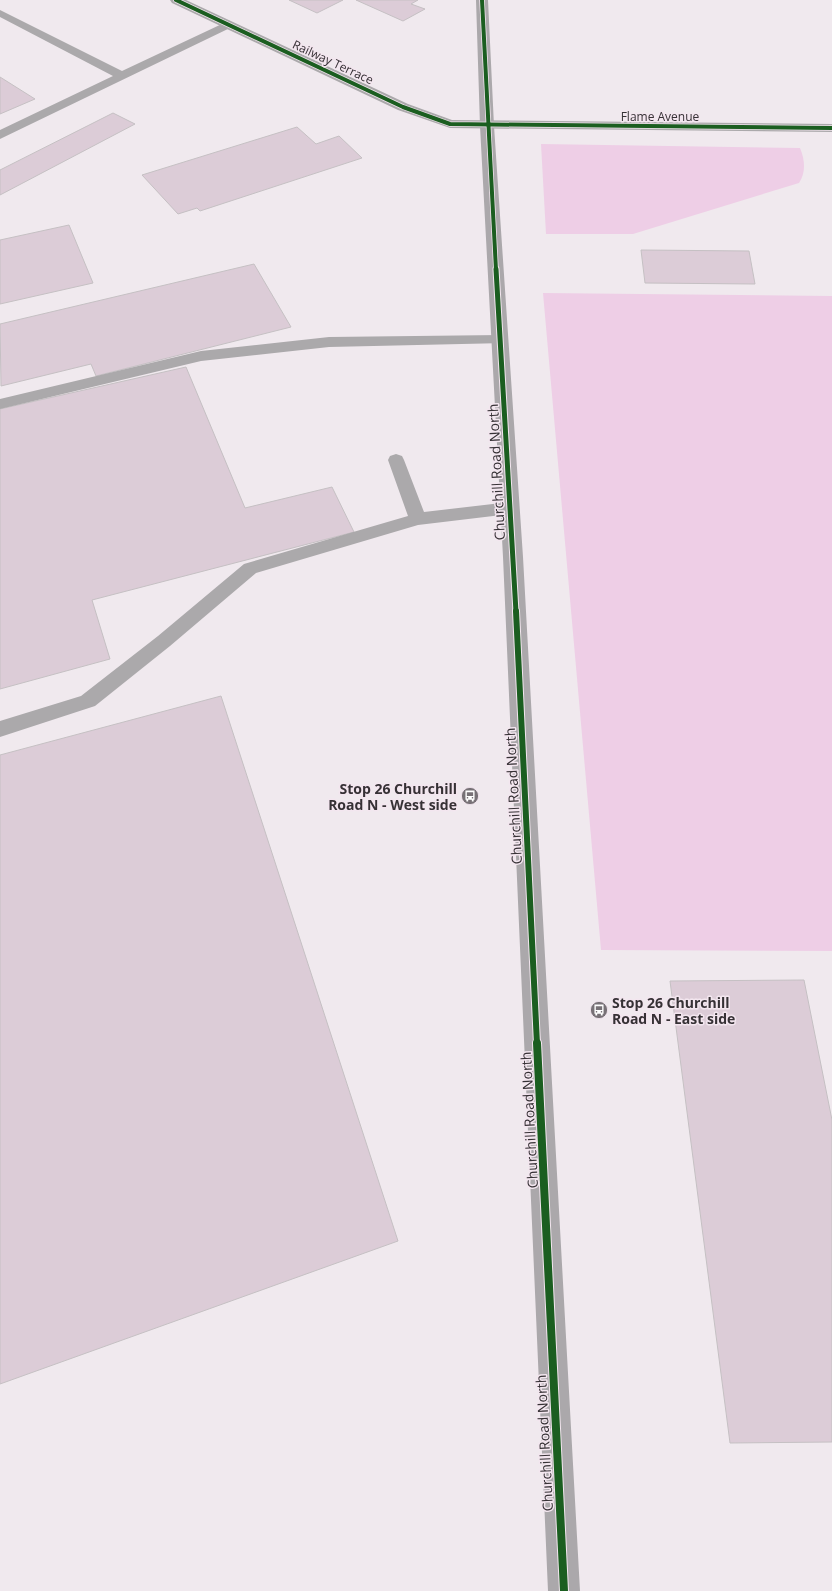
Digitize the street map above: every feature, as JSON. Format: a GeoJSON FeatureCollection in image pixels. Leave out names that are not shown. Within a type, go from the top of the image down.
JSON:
{"type":"FeatureCollection","features":[{"type":"Feature","properties":{"kind":"street","name":"Railway Terrace"},"geometry":{"type":"LineString","coordinates":[[176,0],[403,107],[433,119],[459,125],[487,126]]}},
{"type":"Feature","properties":{"kind":"street","name":"Churchill Road North"},"geometry":{"type":"LineString","coordinates":[[482,0],[487,126],[510,508],[564,1591]]}},
{"type":"Feature","properties":{"kind":"street","name":"Flame Avenue"},"geometry":{"type":"LineString","coordinates":[[487,126],[832,128]]}},
{"type":"Feature","properties":{"kind":"lane"},"geometry":{"type":"LineString","coordinates":[[0,13],[122,76]]}},
{"type":"Feature","properties":{"kind":"lane"},"geometry":{"type":"LineString","coordinates":[[0,135],[228,25]]}},
{"type":"Feature","properties":{"kind":"lane"},"geometry":{"type":"LineString","coordinates":[[0,404],[202,356],[330,342],[501,340]]}},
{"type":"Feature","properties":{"kind":"lane"},"geometry":{"type":"LineString","coordinates":[[396,460],[418,519]]}},
{"type":"Feature","properties":{"kind":"lane"},"geometry":{"type":"LineString","coordinates":[[0,729],[88,701],[164,641],[250,568],[418,519],[510,508]]}},
{"type":"Feature","properties":{"kind":"shaded area"},"geometry":{"type":"Polygon","coordinates":[[[541,144],[800,148],[804,161],[804,170],[799,183],[633,234],[546,234],[541,144]]]}},
{"type":"Feature","properties":{"kind":"shaded area"},"geometry":{"type":"Polygon","coordinates":[[[543,293],[832,296],[832,951],[601,950],[543,293]]]}},
{"type":"Feature","properties":{"kind":"building"},"geometry":{"type":"Polygon","coordinates":[[[289,0],[343,0],[317,13],[289,0]]]}},
{"type":"Feature","properties":{"kind":"building"},"geometry":{"type":"Polygon","coordinates":[[[356,0],[418,0],[411,4],[425,9],[403,21],[356,0]]]}},
{"type":"Feature","properties":{"kind":"building"},"geometry":{"type":"Polygon","coordinates":[[[0,77],[35,99],[0,114],[0,77]]]}},
{"type":"Feature","properties":{"kind":"building"},"geometry":{"type":"Polygon","coordinates":[[[113,113],[135,124],[0,195],[0,170],[113,113]]]}},
{"type":"Feature","properties":{"kind":"building"},"geometry":{"type":"Polygon","coordinates":[[[297,127],[316,144],[339,136],[362,158],[200,211],[197,208],[178,214],[142,175],[297,127]]]}},
{"type":"Feature","properties":{"kind":"building"},"geometry":{"type":"Polygon","coordinates":[[[69,225],[93,283],[0,304],[0,240],[69,225]]]}},
{"type":"Feature","properties":{"kind":"building"},"geometry":{"type":"Polygon","coordinates":[[[641,250],[749,251],[755,284],[645,283],[641,250]]]}},
{"type":"Feature","properties":{"kind":"building"},"geometry":{"type":"Polygon","coordinates":[[[254,264],[291,327],[96,376],[91,364],[1,386],[0,324],[254,264]]]}},
{"type":"Feature","properties":{"kind":"building"},"geometry":{"type":"Polygon","coordinates":[[[186,367],[245,508],[332,487],[354,532],[92,600],[110,659],[0,689],[0,409],[186,367]]]}},
{"type":"Feature","properties":{"kind":"building"},"geometry":{"type":"Polygon","coordinates":[[[221,696],[398,1241],[0,1384],[0,755],[221,696]]]}},
{"type":"Feature","properties":{"kind":"building"},"geometry":{"type":"Polygon","coordinates":[[[804,980],[832,1120],[832,1442],[730,1443],[670,981],[804,980]]]}},
{"type":"Feature","properties":{"kind":"cycle path"},"geometry":{"type":"LineString","coordinates":[[176,0],[403,107],[450,124],[517,126],[832,128]]}},
{"type":"Feature","properties":{"kind":"cycle path"},"geometry":{"type":"LineString","coordinates":[[482,0],[487,126],[513,557],[564,1591]]}},
{"type":"Feature","properties":{"kind":"place","name":"Stop 26 Churchill Road N - West side"},"geometry":{"type":"Point","coordinates":[470,796]}},
{"type":"Feature","properties":{"kind":"place","name":"Stop 26 Churchill Road N - East side"},"geometry":{"type":"Point","coordinates":[599,1010]}}]}
